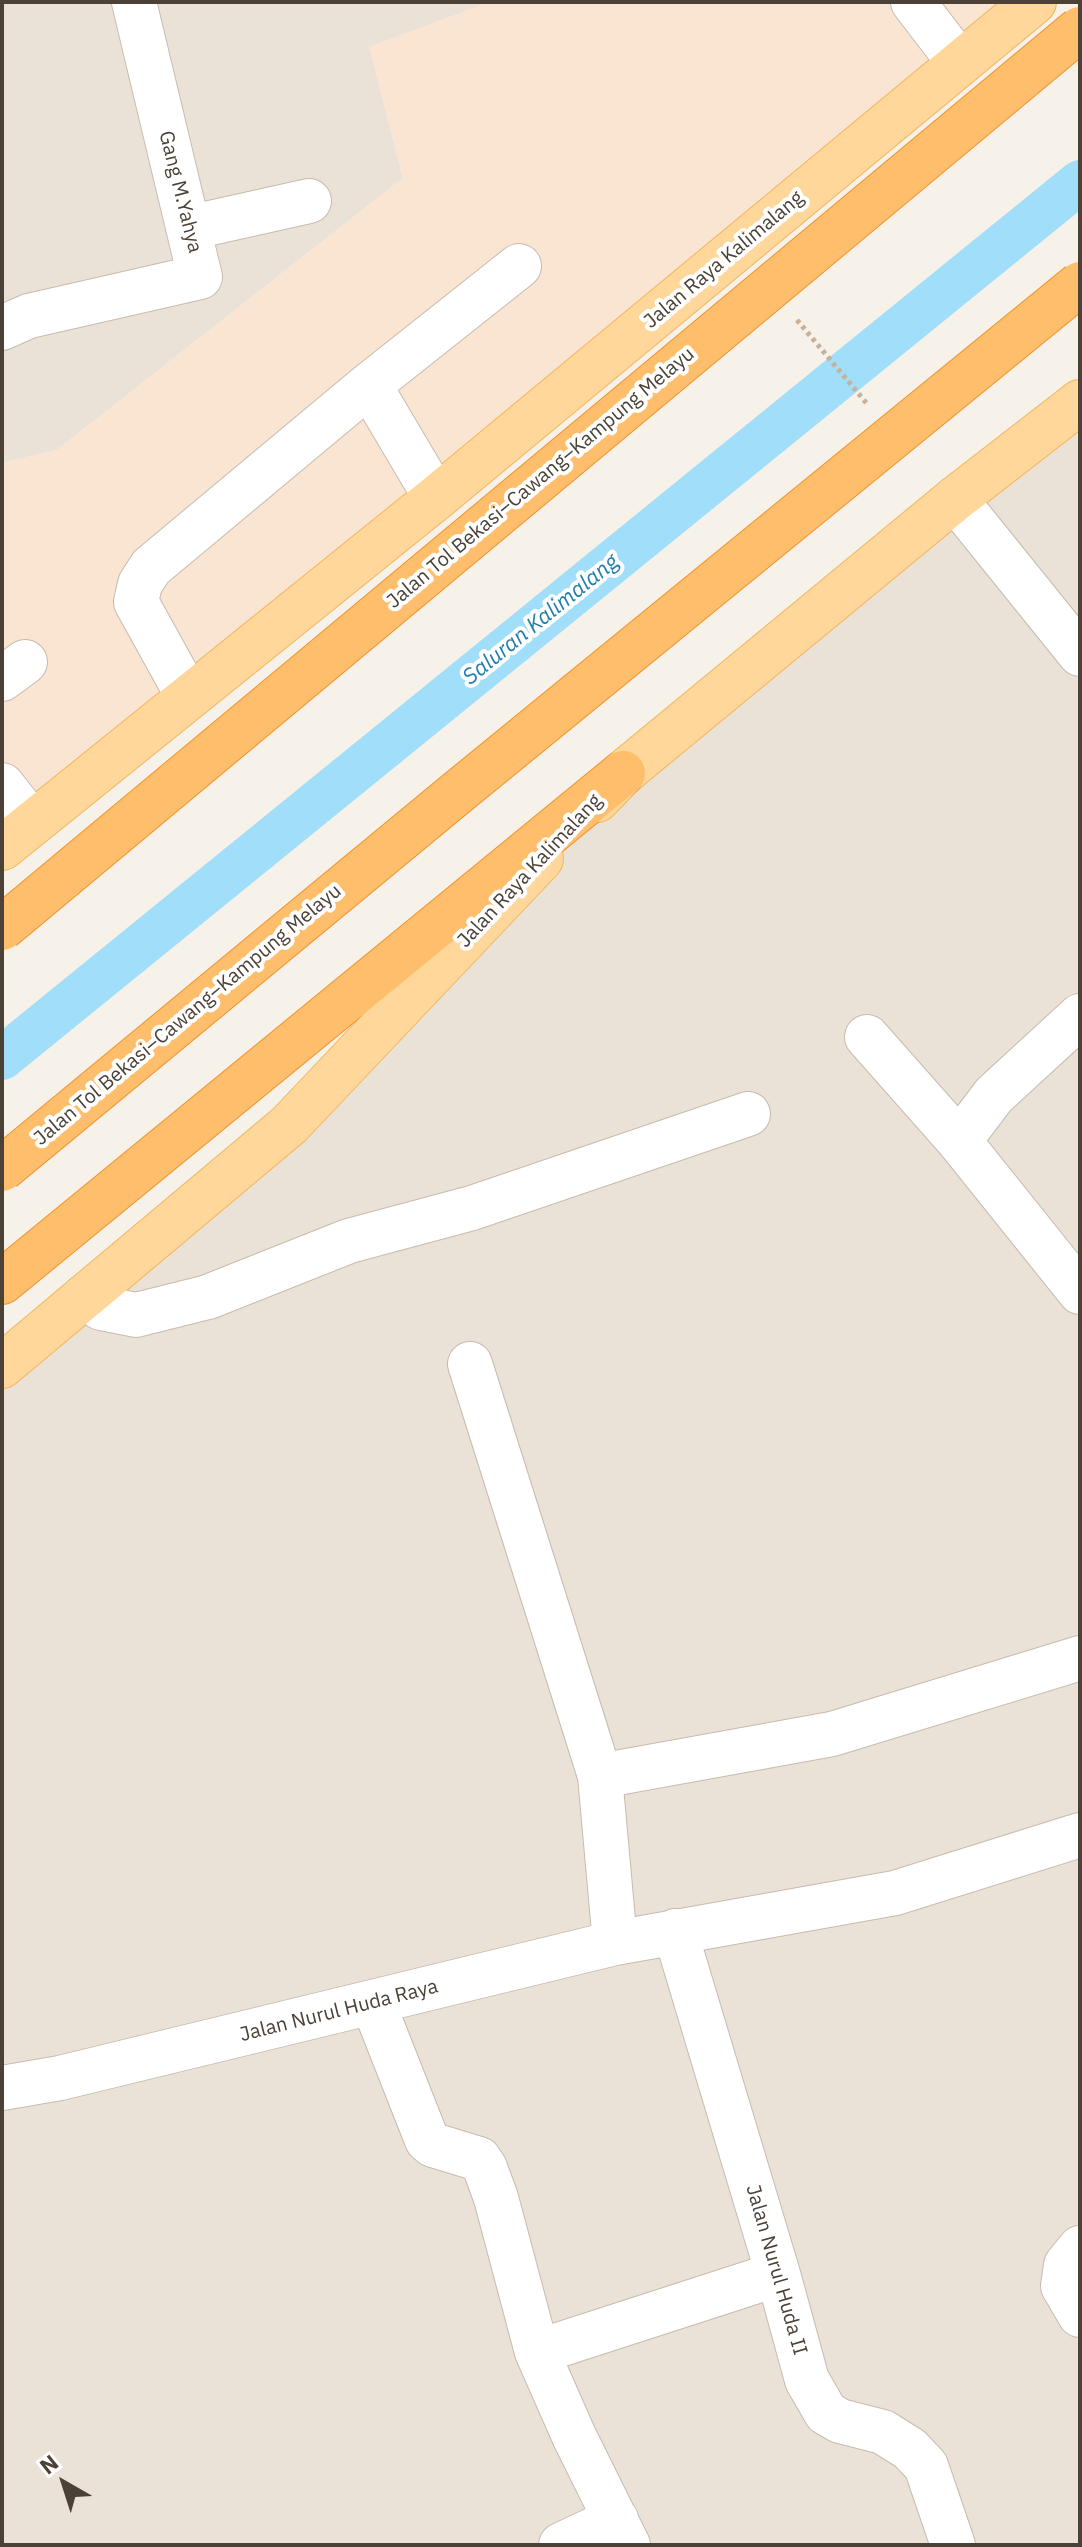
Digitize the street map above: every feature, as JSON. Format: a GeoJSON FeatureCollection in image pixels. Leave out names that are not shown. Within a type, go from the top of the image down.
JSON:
{"type":"FeatureCollection","features":[{"type":"Feature","properties":{"kind":"highway","name":"Jalan Tol Bekasi–Cawang–Kampung Melayu"},"geometry":{"type":"LineString","coordinates":[[2,928],[1080,29]]}},
{"type":"Feature","properties":{"kind":"highway","name":"Jalan Tol Bekasi–Cawang–Kampung Melayu"},"geometry":{"type":"LineString","coordinates":[[2,1169],[1080,284]]}},
{"type":"Feature","properties":{"kind":"highway"},"geometry":{"type":"LineString","coordinates":[[2,1282],[623,773]]}},
{"type":"Feature","properties":{"kind":"main road","name":"Jalan Raya Kalimalang"},"geometry":{"type":"LineString","coordinates":[[17,835],[436,498],[1034,2]]}},
{"type":"Feature","properties":{"kind":"main road","name":"Jalan Raya Kalimalang"},"geometry":{"type":"LineString","coordinates":[[2,1366],[289,1125],[623,773],[955,499],[1080,402]]}},
{"type":"Feature","properties":{"kind":"street","name":"Gang M.Yahya"},"geometry":{"type":"LineString","coordinates":[[2,328],[29,316],[200,277],[134,2]]}},
{"type":"Feature","properties":{"kind":"street"},"geometry":{"type":"LineString","coordinates":[[913,2],[959,62]]}},
{"type":"Feature","properties":{"kind":"street"},"geometry":{"type":"LineString","coordinates":[[188,228],[309,201]]}},
{"type":"Feature","properties":{"kind":"street"},"geometry":{"type":"LineString","coordinates":[[188,696],[136,602],[140,584],[151,567],[369,385],[519,266]]}},
{"type":"Feature","properties":{"kind":"street"},"geometry":{"type":"LineString","coordinates":[[369,385],[436,498]]}},
{"type":"Feature","properties":{"kind":"street"},"geometry":{"type":"LineString","coordinates":[[955,499],[1080,654]]}},
{"type":"Feature","properties":{"kind":"street"},"geometry":{"type":"LineString","coordinates":[[2,785],[17,835]]}},
{"type":"Feature","properties":{"kind":"street"},"geometry":{"type":"LineString","coordinates":[[959,1141],[994,1095],[1080,1016]]}},
{"type":"Feature","properties":{"kind":"street"},"geometry":{"type":"LineString","coordinates":[[867,1037],[959,1141],[1080,1292]]}},
{"type":"Feature","properties":{"kind":"street"},"geometry":{"type":"LineString","coordinates":[[84,1297],[101,1308],[136,1315],[208,1297],[349,1241],[472,1208],[748,1114]]}},
{"type":"Feature","properties":{"kind":"street"},"geometry":{"type":"LineString","coordinates":[[470,1364],[600,1776],[615,1943]]}},
{"type":"Feature","properties":{"kind":"street"},"geometry":{"type":"LineString","coordinates":[[600,1776],[832,1734],[1080,1658]]}},
{"type":"Feature","properties":{"kind":"street","name":"Jalan Nurul Huda Raya"},"geometry":{"type":"LineString","coordinates":[[2,2088],[60,2078],[615,1943],[895,1893],[1080,1835]]}},
{"type":"Feature","properties":{"kind":"street","name":"Jalan Nurul Huda II"},"geometry":{"type":"LineString","coordinates":[[675,1931],[807,2380],[826,2413],[840,2421],[883,2432],[910,2449],[926,2466],[953,2545]]}},
{"type":"Feature","properties":{"kind":"street"},"geometry":{"type":"LineString","coordinates":[[373,2003],[427,2140],[433,2145],[479,2159],[485,2168],[496,2198],[537,2352],[574,2436],[622,2532],[561,2545]]}},
{"type":"Feature","properties":{"kind":"street"},"geometry":{"type":"LineString","coordinates":[[1080,2248],[1066,2265],[1063,2286],[1080,2315]]}},
{"type":"Feature","properties":{"kind":"street"},"geometry":{"type":"LineString","coordinates":[[537,2352],[778,2274]]}},
{"type":"Feature","properties":{"kind":"path"},"geometry":{"type":"LineString","coordinates":[[789,310],[874,412]]}},
{"type":"Feature","properties":{"kind":"shaded area"},"geometry":{"type":"Polygon","coordinates":[[[2,2],[490,2],[370,47],[403,178],[57,450],[2,463],[2,2]]]}},
{"type":"Feature","properties":{"kind":"shaded area"},"geometry":{"type":"Polygon","coordinates":[[[490,2],[1034,2],[2,848],[2,463],[57,450],[403,178],[369,47],[490,2]]]}},
{"type":"Feature","properties":{"kind":"shaded area"},"geometry":{"type":"Polygon","coordinates":[[[1080,403],[1080,2545],[2,2545],[2,1367],[289,1125],[531,864],[1080,403]]]}},
{"type":"Feature","properties":{"kind":"waterway","name":"Saluran Kalimalang"},"geometry":{"type":"LineString","coordinates":[[2,1058],[1080,182]]}}]}
